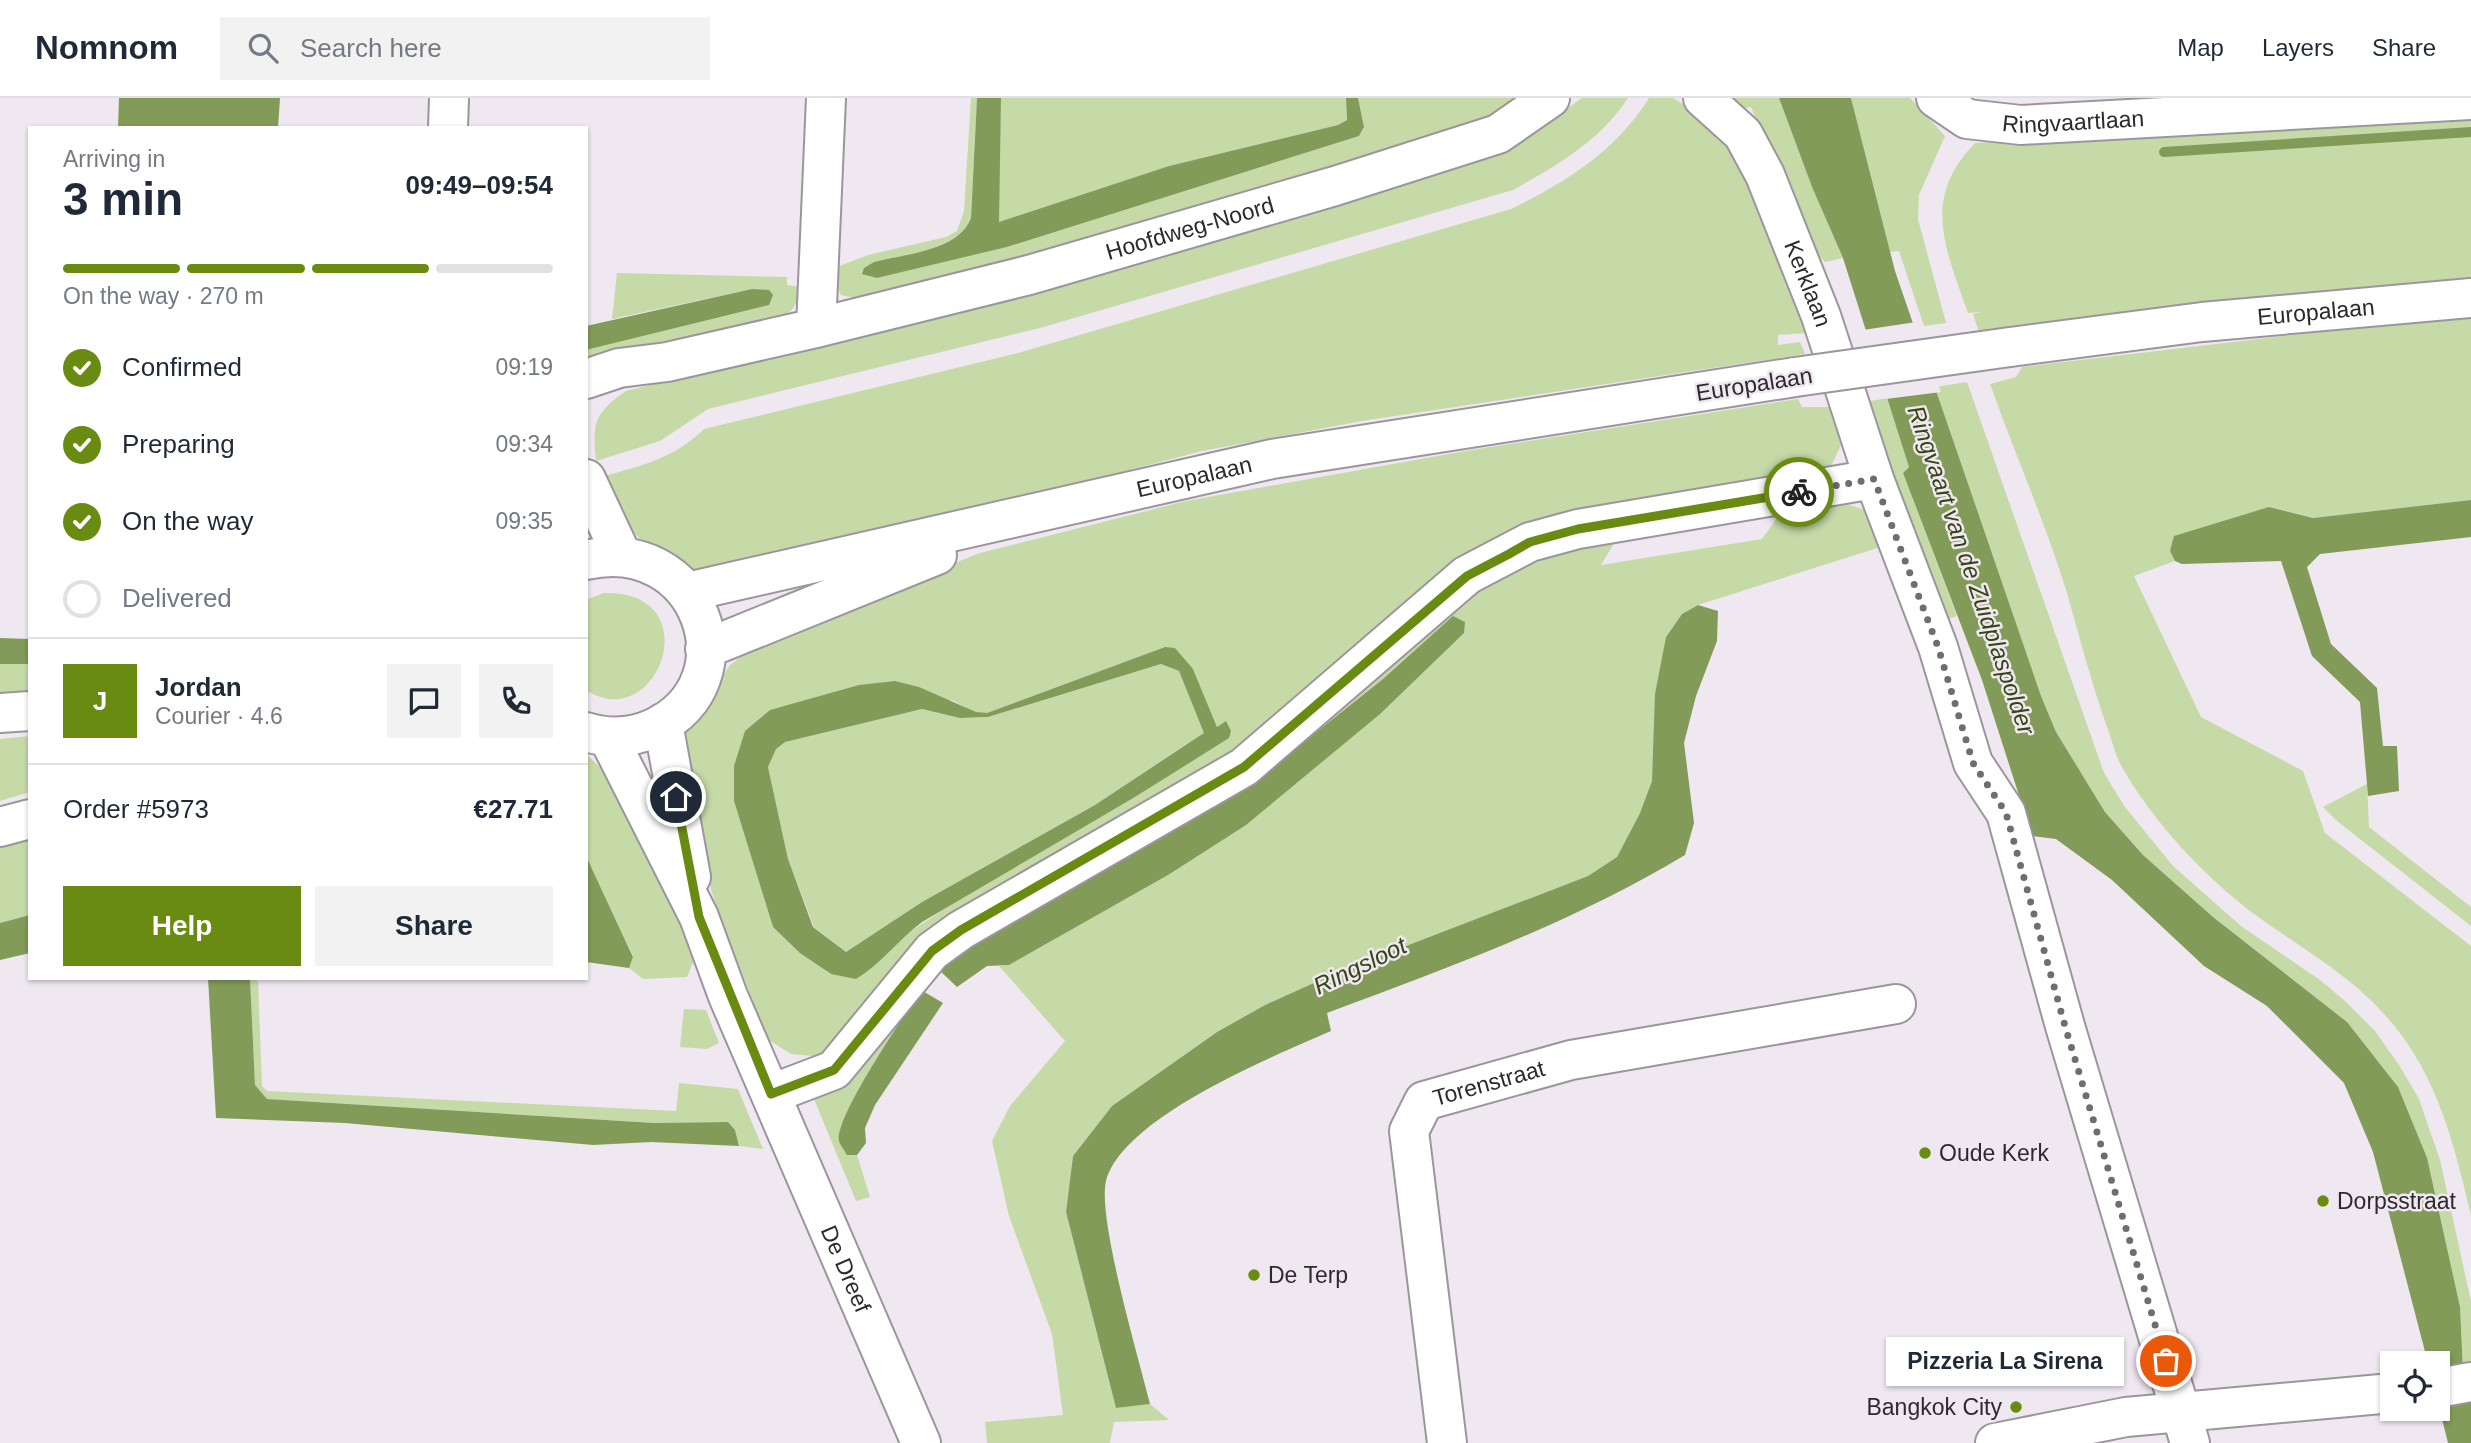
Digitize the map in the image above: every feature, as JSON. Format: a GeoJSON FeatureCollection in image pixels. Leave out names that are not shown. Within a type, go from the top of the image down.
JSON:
{"type":"FeatureCollection","features":[{"type":"Feature","properties":{"kind":"street"},"geometry":{"type":"LineString","coordinates":[[448,126],[449,98]]}},
{"type":"Feature","properties":{"kind":"street"},"geometry":{"type":"LineString","coordinates":[[816,328],[826,98]]}},
{"type":"Feature","properties":{"kind":"street","name":"Hoofdweg-Noord"},"geometry":{"type":"LineString","coordinates":[[588,378],[619,369],[667,362],[816,328],[1029,275],[1447,152],[1498,134],[1550,98]]}},
{"type":"Feature","properties":{"kind":"street","name":"Kerklaan"},"geometry":{"type":"LineString","coordinates":[[1703,98],[1743,134],[1765,175],[1821,316],[1874,479],[1938,647],[1973,763],[2006,813],[2065,1026],[2186,1428]]}},
{"type":"Feature","properties":{"kind":"street","name":"Ringvaartlaan"},"geometry":{"type":"LineString","coordinates":[[1951,108],[2021,125],[2471,100]]}},
{"type":"Feature","properties":{"kind":"street","name":"Europalaan"},"geometry":{"type":"LineString","coordinates":[[687,592],[1272,459],[1795,377],[2010,347],[2202,322],[2471,298]]}},
{"type":"Feature","properties":{"kind":"street","name":"Hoofdweg-Noord"},"geometry":{"type":"LineString","coordinates":[[588,403],[612,383],[667,362]]}},
{"type":"Feature","properties":{"kind":"street"},"geometry":{"type":"LineString","coordinates":[[771,1094],[834,1070],[932,951],[961,930],[1244,767],[1467,576],[1530,542],[1578,529],[1874,479]]}},
{"type":"Feature","properties":{"kind":"street"},"geometry":{"type":"LineString","coordinates":[[588,488],[604,558],[658,567],[687,592],[701,618],[705,649],[700,678],[675,715],[663,723],[627,736],[597,734]]}},
{"type":"Feature","properties":{"kind":"street","name":"Europalaan"},"geometry":{"type":"LineString","coordinates":[[705,649],[1043,512]]}},
{"type":"Feature","properties":{"kind":"street"},"geometry":{"type":"LineString","coordinates":[[0,713],[28,711]]}},
{"type":"Feature","properties":{"kind":"street","name":"De Dreef"},"geometry":{"type":"LineString","coordinates":[[663,723],[699,917]]}},
{"type":"Feature","properties":{"kind":"street","name":"De Dreef"},"geometry":{"type":"LineString","coordinates":[[597,734],[699,917],[771,1094],[921,1443]]}},
{"type":"Feature","properties":{"kind":"street"},"geometry":{"type":"LineString","coordinates":[[0,827],[28,820]]}},
{"type":"Feature","properties":{"kind":"street","name":"Torenstraat"},"geometry":{"type":"LineString","coordinates":[[1447,1443],[1409,1131],[1424,1101],[1571,1060],[1896,1004]]}},
{"type":"Feature","properties":{"kind":"street"},"geometry":{"type":"LineString","coordinates":[[2450,1386],[2471,1382]]}},
{"type":"Feature","properties":{"kind":"street"},"geometry":{"type":"LineString","coordinates":[[1995,1443],[2126,1417],[2186,1428],[2380,1395]]}},
{"type":"Feature","properties":{"kind":"shaded area"},"geometry":{"type":"Polygon","coordinates":[[[971,98],[977,98],[971,218],[965,229],[943,244],[874,262],[877,278],[1007,247],[1359,136],[1364,127],[1358,98],[1520,98],[1462,131],[1005,264],[858,299],[841,295],[837,287],[837,267],[868,255],[946,237],[957,231],[964,211],[971,98]]]}},
{"type":"Feature","properties":{"kind":"shaded area"},"geometry":{"type":"Polygon","coordinates":[[[1001,98],[1346,98],[1347,120],[1338,125],[1169,166],[999,222],[1001,98]]]}},
{"type":"Feature","properties":{"kind":"shaded area"},"geometry":{"type":"Polygon","coordinates":[[[1582,98],[1628,98],[1605,127],[1576,151],[1513,190],[1040,328],[708,409],[660,441],[596,461],[595,428],[601,413],[626,391],[1073,280],[1536,131],[1582,98]]]}},
{"type":"Feature","properties":{"kind":"shaded area"},"geometry":{"type":"Polygon","coordinates":[[[1649,98],[1673,98],[1703,117],[1739,158],[1807,333],[1778,335],[1778,345],[1800,342],[1805,354],[1362,421],[1202,451],[729,575],[698,573],[640,539],[617,516],[600,477],[669,454],[704,429],[1018,353],[1511,209],[1551,188],[1588,163],[1621,134],[1649,98]]]}},
{"type":"Feature","properties":{"kind":"shaded area"},"geometry":{"type":"Polygon","coordinates":[[[1724,98],[1779,98],[1812,187],[1843,258],[1825,262],[1808,246],[1751,107],[1737,110],[1724,98]]]}},
{"type":"Feature","properties":{"kind":"shaded area"},"geometry":{"type":"Polygon","coordinates":[[[1851,98],[1910,98],[1945,136],[1919,195],[1918,219],[1946,323],[1924,326],[1899,251],[1890,252],[1851,98]]]}},
{"type":"Feature","properties":{"kind":"shaded area"},"geometry":{"type":"Polygon","coordinates":[[[2471,111],[2471,278],[2238,298],[1979,332],[1973,314],[1981,312],[1968,313],[1946,245],[1943,204],[1948,184],[1958,164],[1975,143],[2471,111]]]}},
{"type":"Feature","properties":{"kind":"shaded area"},"geometry":{"type":"Polygon","coordinates":[[[617,273],[787,277],[787,285],[806,288],[791,311],[776,321],[588,366],[588,350],[769,305],[752,289],[612,319],[617,273]]]}},
{"type":"Feature","properties":{"kind":"shaded area"},"geometry":{"type":"Polygon","coordinates":[[[2471,319],[2471,500],[2313,518],[2269,507],[2170,551],[2175,561],[2134,576],[2201,717],[2303,771],[2325,833],[2471,946],[2471,1216],[2451,1139],[2433,1089],[2407,1043],[2391,1022],[2344,977],[2254,914],[2217,883],[2165,829],[2123,769],[2116,755],[2040,514],[1990,384],[2016,377],[2022,367],[2393,323],[2471,319]]]}},
{"type":"Feature","properties":{"kind":"shaded area"},"geometry":{"type":"Polygon","coordinates":[[[1967,382],[2104,773],[2125,807],[2173,866],[2241,926],[2320,980],[2345,1001],[2375,1031],[2419,1099],[2440,1160],[2471,1301],[2471,1367],[2463,1370],[2460,1307],[2347,1022],[2213,917],[2143,855],[2105,812],[2056,732],[2041,696],[1935,387],[1967,382]]]}},
{"type":"Feature","properties":{"kind":"shaded area"},"geometry":{"type":"Polygon","coordinates":[[[1889,398],[1909,467],[1903,473],[1957,616],[1942,621],[1870,401],[1889,398]]]}},
{"type":"Feature","properties":{"kind":"shaded area"},"geometry":{"type":"Polygon","coordinates":[[[1798,399],[1802,407],[1833,407],[1843,441],[1829,470],[1570,519],[1288,720],[1030,878],[824,1057],[791,1054],[767,1039],[714,899],[694,829],[681,756],[685,734],[696,712],[730,665],[769,636],[980,553],[1186,501],[1471,450],[1798,399]],[[1165,647],[987,713],[976,713],[952,700],[770,710],[734,801],[773,927],[830,974],[896,941],[985,882],[1135,797],[1231,731],[1225,722],[1217,727],[1193,669],[1165,647]]]}},
{"type":"Feature","properties":{"kind":"shaded area"},"geometry":{"type":"Polygon","coordinates":[[[1829,501],[1851,505],[1868,512],[1880,524],[1890,544],[1698,605],[1682,614],[1666,637],[1652,781],[1640,813],[1617,857],[1588,876],[1336,973],[1265,1005],[1217,1032],[1112,1106],[1073,1156],[1066,1212],[1116,1408],[1150,1404],[1169,1420],[1114,1422],[1110,1443],[987,1443],[985,1422],[1063,1415],[1052,1334],[1009,1216],[992,1141],[1010,1106],[1065,1041],[999,966],[1009,965],[1168,875],[1382,680],[1260,777],[1479,584],[1554,547],[1620,533],[1601,565],[1762,539],[1785,507],[1829,501]]]}},
{"type":"Feature","properties":{"kind":"shaded area"},"geometry":{"type":"Polygon","coordinates":[[[604,593],[637,598],[656,614],[664,635],[662,658],[652,679],[634,694],[612,699],[588,691],[588,599],[604,593]]]}},
{"type":"Feature","properties":{"kind":"shaded area"},"geometry":{"type":"Polygon","coordinates":[[[0,664],[28,664],[28,694],[0,696],[0,664]]]}},
{"type":"Feature","properties":{"kind":"shaded area"},"geometry":{"type":"Polygon","coordinates":[[[1161,664],[1179,671],[1205,733],[1095,805],[922,902],[846,952],[814,927],[788,859],[768,767],[776,748],[784,742],[922,709],[960,718],[988,717],[1161,664]]]}},
{"type":"Feature","properties":{"kind":"shaded area"},"geometry":{"type":"Polygon","coordinates":[[[28,736],[28,793],[0,801],[0,739],[28,736]]]}},
{"type":"Feature","properties":{"kind":"shaded area"},"geometry":{"type":"Polygon","coordinates":[[[588,756],[608,775],[624,797],[695,958],[687,977],[643,979],[629,968],[633,956],[588,860],[588,756]]]}},
{"type":"Feature","properties":{"kind":"shaded area"},"geometry":{"type":"Polygon","coordinates":[[[2367,784],[2369,827],[2471,907],[2471,926],[2337,821],[2323,807],[2367,784]]]}},
{"type":"Feature","properties":{"kind":"shaded area"},"geometry":{"type":"Polygon","coordinates":[[[28,840],[28,916],[0,923],[0,848],[28,840]]]}},
{"type":"Feature","properties":{"kind":"shaded area"},"geometry":{"type":"Polygon","coordinates":[[[250,980],[258,981],[262,1086],[267,1091],[676,1111],[679,1083],[738,1089],[763,1149],[739,1146],[735,1130],[728,1122],[654,1123],[267,1099],[255,1085],[250,980]]]}},
{"type":"Feature","properties":{"kind":"shaded area"},"geometry":{"type":"Polygon","coordinates":[[[921,990],[870,1070],[847,1155],[857,1155],[870,1197],[856,1201],[814,1099],[846,1074],[921,990]]]}},
{"type":"Feature","properties":{"kind":"shaded area"},"geometry":{"type":"Polygon","coordinates":[[[684,1009],[706,1010],[719,1043],[707,1049],[680,1047],[684,1009]]]}},
{"type":"Feature","properties":{"kind":"water"},"geometry":{"type":"Polygon","coordinates":[[[119,98],[280,98],[278,126],[118,126],[119,98]]]}},
{"type":"Feature","properties":{"kind":"water"},"geometry":{"type":"Polygon","coordinates":[[[977,98],[1001,98],[999,222],[1169,166],[1338,125],[1347,120],[1346,98],[1358,98],[1364,127],[1359,136],[1007,247],[877,278],[862,274],[864,268],[874,262],[943,244],[965,229],[971,218],[977,98]]]}},
{"type":"Feature","properties":{"kind":"water","name":"Ringvaart van de Zuidplaspolder"},"geometry":{"type":"Polygon","coordinates":[[[1779,98],[1851,98],[1895,271],[2041,696],[2056,732],[2105,812],[2143,855],[2213,917],[2347,1022],[2398,1087],[2427,1158],[2460,1307],[2463,1371],[2471,1397],[2471,1443],[2448,1443],[2442,1421],[2450,1421],[2450,1351],[2425,1351],[2373,1152],[2344,1083],[2267,1006],[2204,966],[2112,880],[2056,839],[2032,836],[1982,680],[1903,473],[1909,467],[1843,258],[1812,187],[1779,98]]]}},
{"type":"Feature","properties":{"kind":"water"},"geometry":{"type":"Polygon","coordinates":[[[752,289],[769,290],[773,295],[769,305],[588,350],[588,326],[752,289]]]}},
{"type":"Feature","properties":{"kind":"water"},"geometry":{"type":"Polygon","coordinates":[[[2471,500],[2471,537],[2320,554],[2307,567],[2331,644],[2377,688],[2383,746],[2397,746],[2399,791],[2368,796],[2360,702],[2312,656],[2281,561],[2182,564],[2175,561],[2170,551],[2174,536],[2269,507],[2313,518],[2471,500]]]}},
{"type":"Feature","properties":{"kind":"water","name":"Ringsloot"},"geometry":{"type":"Polygon","coordinates":[[[1698,605],[1718,611],[1717,641],[1696,696],[1684,743],[1694,823],[1685,855],[1554,923],[1465,961],[1327,1013],[1331,1031],[1204,1091],[1140,1134],[1118,1157],[1106,1181],[1108,1225],[1120,1290],[1150,1404],[1116,1408],[1066,1212],[1073,1156],[1112,1106],[1217,1032],[1265,1005],[1336,973],[1588,876],[1617,857],[1640,813],[1652,781],[1655,694],[1666,637],[1682,614],[1698,605]]]}},
{"type":"Feature","properties":{"kind":"water"},"geometry":{"type":"Polygon","coordinates":[[[1453,616],[1465,622],[1464,633],[1380,714],[1246,825],[1168,875],[1009,965],[987,966],[957,987],[938,969],[971,943],[1260,777],[1383,679],[1453,616]]]}},
{"type":"Feature","properties":{"kind":"water"},"geometry":{"type":"Polygon","coordinates":[[[0,638],[28,639],[28,664],[0,664],[0,638]]]}},
{"type":"Feature","properties":{"kind":"water"},"geometry":{"type":"Polygon","coordinates":[[[1165,647],[1175,648],[1193,669],[1217,727],[1226,721],[1231,731],[1229,738],[1135,797],[922,922],[856,979],[831,974],[800,953],[773,927],[734,801],[734,766],[745,731],[770,710],[859,685],[895,681],[919,687],[976,712],[987,713],[1165,647]],[[1161,664],[988,717],[960,718],[922,709],[785,742],[776,749],[768,767],[788,859],[813,927],[846,952],[922,902],[1095,805],[1204,733],[1179,671],[1161,664]]]}},
{"type":"Feature","properties":{"kind":"water"},"geometry":{"type":"Polygon","coordinates":[[[588,860],[633,957],[629,968],[588,962],[588,860]]]}},
{"type":"Feature","properties":{"kind":"water"},"geometry":{"type":"Polygon","coordinates":[[[28,916],[28,953],[0,960],[0,923],[28,916]]]}},
{"type":"Feature","properties":{"kind":"water"},"geometry":{"type":"Polygon","coordinates":[[[208,980],[250,980],[255,1085],[267,1099],[654,1123],[728,1122],[735,1130],[739,1146],[651,1142],[593,1145],[345,1123],[216,1118],[208,980]]]}},
{"type":"Feature","properties":{"kind":"water"},"geometry":{"type":"Polygon","coordinates":[[[921,990],[943,1003],[875,1105],[865,1128],[866,1143],[857,1155],[847,1155],[839,1141],[840,1129],[847,1111],[872,1066],[921,990]]]}},
{"type":"Feature","properties":{"kind":"pier"},"geometry":{"type":"Polygon","coordinates":[[[1916,322],[1941,392],[1886,399],[1863,330],[1916,322]]]}},
{"type":"Feature","properties":{"kind":"waterway"},"geometry":{"type":"LineString","coordinates":[[2164,152],[2471,132]]}},
{"type":"Feature","properties":{"kind":"way so far"},"geometry":{"type":"LineString","coordinates":[[1799,492],[1874,479],[1938,647],[1973,763],[2006,813],[2065,1026],[2166,1361]]}},
{"type":"Feature","properties":{"kind":"place","name":"Oude Kerk"},"geometry":{"type":"Point","coordinates":[1925,1153]}},
{"type":"Feature","properties":{"kind":"place","name":"Dorpsstraat"},"geometry":{"type":"Point","coordinates":[2323,1201]}},
{"type":"Feature","properties":{"kind":"place","name":"De Terp"},"geometry":{"type":"Point","coordinates":[1254,1275]}},
{"type":"Feature","properties":{"kind":"place","name":"Pizzeria La Sirena"},"geometry":{"type":"Point","coordinates":[2166,1361]}},
{"type":"Feature","properties":{"kind":"place","name":"Bangkok City"},"geometry":{"type":"Point","coordinates":[2016,1407]}},
{"type":"Feature","properties":{"kind":"route"},"geometry":{"type":"LineString","coordinates":[[676,797],[699,917],[771,1094],[834,1070],[932,951],[961,930],[1244,767],[1467,576],[1530,542],[1578,529],[1799,492]]}}]}
